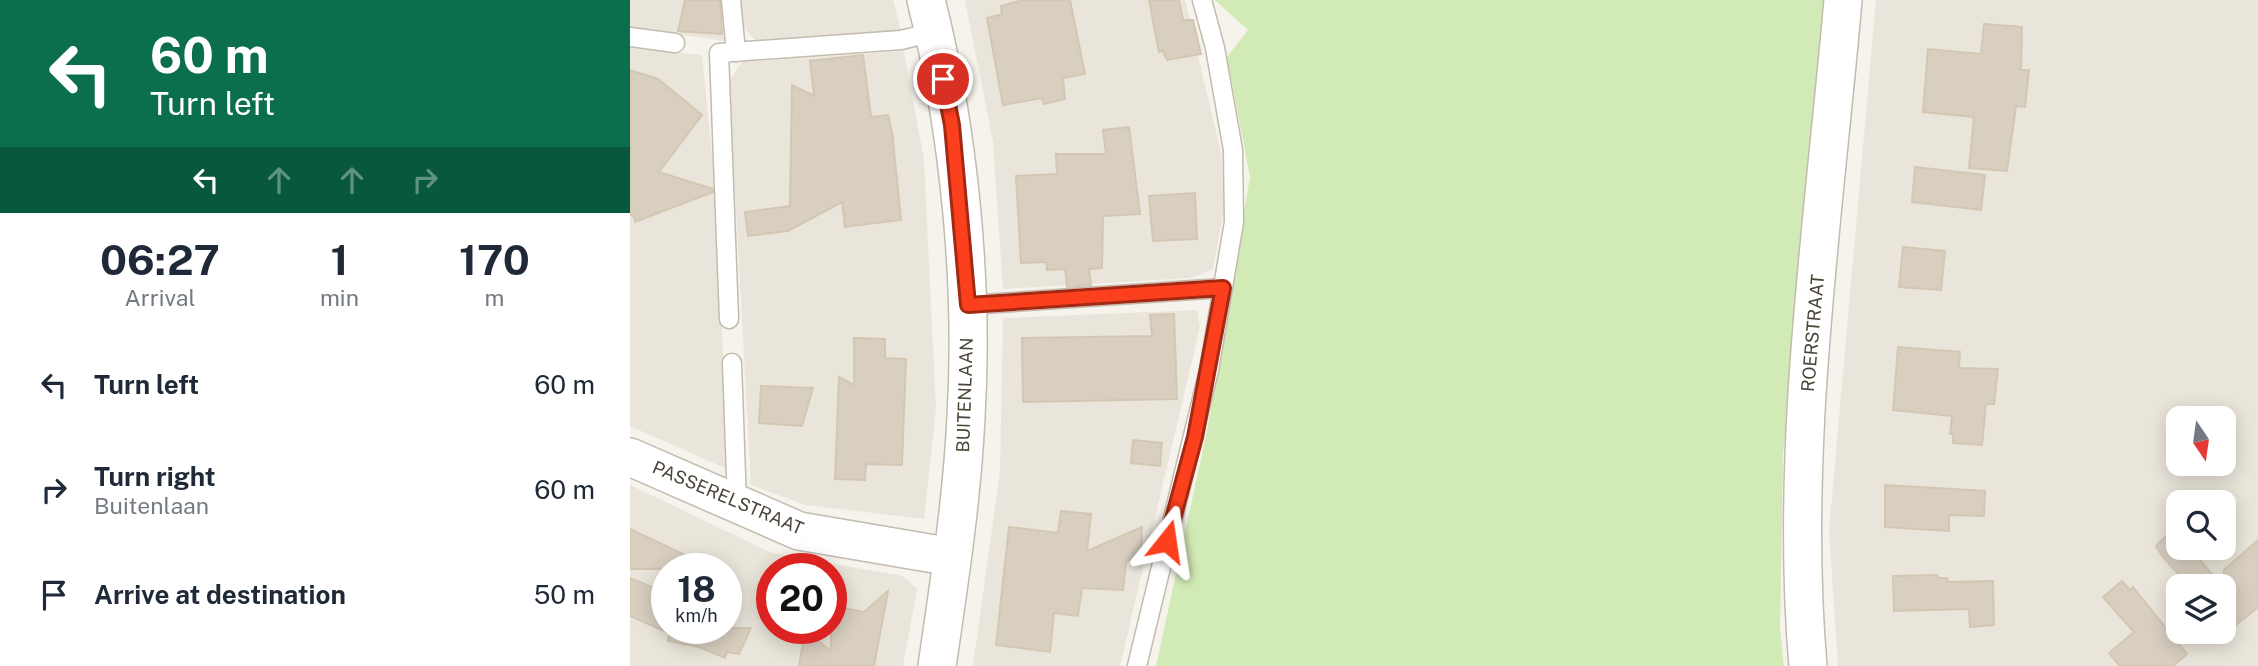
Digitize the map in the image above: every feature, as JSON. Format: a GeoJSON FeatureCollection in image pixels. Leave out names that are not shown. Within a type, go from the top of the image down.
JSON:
{"type":"FeatureCollection","features":[{"type":"Feature","properties":{"kind":"street","name":"ROERSTRAAT"},"geometry":{"type":"LineString","coordinates":[[1808,666],[1801,546],[1806,438],[1843,0]]}},
{"type":"Feature","properties":{"kind":"street","name":"BUITENLAAN"},"geometry":{"type":"LineString","coordinates":[[930,16],[952,125],[968,305],[966,418],[952,557],[937,666]]}},
{"type":"Feature","properties":{"kind":"street","name":"PASSERELSTRAAT"},"geometry":{"type":"LineString","coordinates":[[630,457],[799,531],[952,557]]}},
{"type":"Feature","properties":{"kind":"lane"},"geometry":{"type":"LineString","coordinates":[[729,318],[719,51],[731,0]]}},
{"type":"Feature","properties":{"kind":"lane"},"geometry":{"type":"LineString","coordinates":[[1138,666],[1153,593],[1195,437],[1234,222],[1233,150],[1215,48],[1202,0]]}},
{"type":"Feature","properties":{"kind":"lane"},"geometry":{"type":"LineString","coordinates":[[719,51],[901,40],[930,16]]}},
{"type":"Feature","properties":{"kind":"lane"},"geometry":{"type":"LineString","coordinates":[[630,37],[675,43]]}},
{"type":"Feature","properties":{"kind":"lane"},"geometry":{"type":"LineString","coordinates":[[968,305],[1223,288]]}},
{"type":"Feature","properties":{"kind":"lane"},"geometry":{"type":"LineString","coordinates":[[732,363],[737,503]]}},
{"type":"Feature","properties":{"kind":"shaded area"},"geometry":{"type":"Polygon","coordinates":[[[630,0],[721,0],[724,41],[630,27],[630,0]]]}},
{"type":"Feature","properties":{"kind":"shaded area"},"geometry":{"type":"Polygon","coordinates":[[[741,0],[893,0],[901,31],[757,42],[743,27],[741,0]]]}},
{"type":"Feature","properties":{"kind":"shaded area"},"geometry":{"type":"Polygon","coordinates":[[[965,0],[1185,0],[1222,157],[1224,210],[1213,269],[1191,278],[1003,289],[993,142],[965,0]]]}},
{"type":"Feature","properties":{"kind":"shaded area"},"geometry":{"type":"Polygon","coordinates":[[[1876,0],[2258,0],[2258,666],[1838,666],[1829,531],[1876,0]]]}},
{"type":"Feature","properties":{"kind":"shaded area"},"geometry":{"type":"Polygon","coordinates":[[[630,48],[702,55],[718,214],[727,469],[630,426],[630,48]]]}},
{"type":"Feature","properties":{"kind":"shaded area"},"geometry":{"type":"Polygon","coordinates":[[[904,51],[924,160],[936,409],[924,519],[806,505],[751,485],[729,81],[742,62],[904,51]]]}},
{"type":"Feature","properties":{"kind":"shaded area"},"geometry":{"type":"Polygon","coordinates":[[[1197,310],[1200,327],[1120,666],[973,666],[1000,471],[1003,318],[1197,310]]]}},
{"type":"Feature","properties":{"kind":"shaded area"},"geometry":{"type":"Polygon","coordinates":[[[630,485],[772,553],[756,553],[756,644],[847,644],[847,566],[903,576],[917,589],[903,666],[630,666],[630,485]]]}},
{"type":"Feature","properties":{"kind":"green space"},"geometry":{"type":"Polygon","coordinates":[[[1215,0],[1826,0],[1783,456],[1780,629],[1784,666],[1156,666],[1207,431],[1250,177],[1227,57],[1248,30],[1215,0]]]}},
{"type":"Feature","properties":{"kind":"building"},"geometry":{"type":"Polygon","coordinates":[[[685,0],[720,0],[722,34],[678,31],[685,0]]]}},
{"type":"Feature","properties":{"kind":"building"},"geometry":{"type":"Polygon","coordinates":[[[1023,0],[1070,0],[1085,74],[1063,78],[1065,99],[1044,104],[1042,98],[1003,105],[987,18],[1002,14],[1001,6],[1023,0]]]}},
{"type":"Feature","properties":{"kind":"building"},"geometry":{"type":"Polygon","coordinates":[[[1149,0],[1179,0],[1183,20],[1193,20],[1201,54],[1167,60],[1163,51],[1159,52],[1149,0]]]}},
{"type":"Feature","properties":{"kind":"building"},"geometry":{"type":"Polygon","coordinates":[[[1984,24],[2022,27],[2021,70],[2029,70],[2025,107],[2016,106],[2007,171],[1969,168],[1974,117],[1923,112],[1928,49],[1981,54],[1984,24]]]}},
{"type":"Feature","properties":{"kind":"building"},"geometry":{"type":"Polygon","coordinates":[[[863,55],[871,117],[888,115],[892,132],[901,220],[845,227],[842,202],[788,231],[748,236],[745,212],[790,206],[792,85],[814,96],[810,61],[863,55]]]}},
{"type":"Feature","properties":{"kind":"building"},"geometry":{"type":"Polygon","coordinates":[[[630,70],[658,79],[702,115],[659,172],[713,189],[713,192],[635,222],[634,216],[630,215],[630,70]]]}},
{"type":"Feature","properties":{"kind":"building"},"geometry":{"type":"Polygon","coordinates":[[[1129,127],[1140,214],[1103,216],[1102,268],[1089,269],[1091,285],[1067,287],[1065,269],[1047,270],[1046,262],[1021,263],[1016,176],[1057,174],[1056,154],[1106,154],[1103,130],[1129,127]]]}},
{"type":"Feature","properties":{"kind":"building"},"geometry":{"type":"Polygon","coordinates":[[[1915,167],[1985,175],[1981,210],[1912,202],[1915,167]]]}},
{"type":"Feature","properties":{"kind":"building"},"geometry":{"type":"Polygon","coordinates":[[[1195,193],[1197,239],[1153,241],[1149,196],[1195,193]]]}},
{"type":"Feature","properties":{"kind":"building"},"geometry":{"type":"Polygon","coordinates":[[[1903,247],[1945,251],[1941,290],[1899,287],[1903,247]]]}},
{"type":"Feature","properties":{"kind":"building"},"geometry":{"type":"Polygon","coordinates":[[[1174,314],[1177,399],[1023,402],[1022,338],[1152,336],[1150,315],[1174,314]]]}},
{"type":"Feature","properties":{"kind":"building"},"geometry":{"type":"Polygon","coordinates":[[[854,338],[885,339],[885,358],[906,359],[902,465],[866,464],[865,480],[835,479],[839,377],[854,385],[854,338]]]}},
{"type":"Feature","properties":{"kind":"building"},"geometry":{"type":"Polygon","coordinates":[[[1898,347],[1960,352],[1959,368],[1998,369],[1994,404],[1986,404],[1982,445],[1953,443],[1953,434],[1950,434],[1952,416],[1893,410],[1898,347]]]}},
{"type":"Feature","properties":{"kind":"building"},"geometry":{"type":"Polygon","coordinates":[[[761,386],[813,388],[802,426],[759,423],[761,386]]]}},
{"type":"Feature","properties":{"kind":"building"},"geometry":{"type":"Polygon","coordinates":[[[1133,440],[1162,443],[1160,466],[1131,463],[1133,440]]]}},
{"type":"Feature","properties":{"kind":"building"},"geometry":{"type":"Polygon","coordinates":[[[1885,485],[1985,491],[1984,516],[1949,515],[1949,531],[1885,527],[1885,485]]]}},
{"type":"Feature","properties":{"kind":"building"},"geometry":{"type":"Polygon","coordinates":[[[1061,511],[1091,514],[1087,551],[1142,527],[1141,558],[1126,561],[1123,590],[1082,588],[1078,616],[1054,613],[1050,652],[996,645],[1009,527],[1058,533],[1061,511]]]}},
{"type":"Feature","properties":{"kind":"building"},"geometry":{"type":"Polygon","coordinates":[[[630,529],[680,553],[651,553],[651,569],[630,569],[630,529]]]}},
{"type":"Feature","properties":{"kind":"building"},"geometry":{"type":"Polygon","coordinates":[[[2166,536],[2166,560],[2200,560],[2212,574],[2178,574],[2163,557],[2156,546],[2166,536]]]}},
{"type":"Feature","properties":{"kind":"building"},"geometry":{"type":"Polygon","coordinates":[[[2258,540],[2258,607],[2236,625],[2236,574],[2224,574],[2224,570],[2258,540]]]}},
{"type":"Feature","properties":{"kind":"building"},"geometry":{"type":"Polygon","coordinates":[[[1937,575],[1938,578],[1947,578],[1948,582],[1993,581],[1994,625],[1970,627],[1969,609],[1894,611],[1893,576],[1937,575]]]}},
{"type":"Feature","properties":{"kind":"building"},"geometry":{"type":"Polygon","coordinates":[[[630,578],[651,587],[651,625],[630,616],[630,578]]]}},
{"type":"Feature","properties":{"kind":"building"},"geometry":{"type":"Polygon","coordinates":[[[2122,581],[2130,590],[2133,587],[2166,628],[2166,644],[2179,644],[2187,654],[2173,666],[2120,666],[2109,653],[2134,632],[2103,597],[2122,581]]]}},
{"type":"Feature","properties":{"kind":"building"},"geometry":{"type":"Polygon","coordinates":[[[888,591],[874,666],[799,666],[803,644],[822,644],[831,651],[831,644],[847,644],[847,609],[864,612],[888,591]]]}},
{"type":"Feature","properties":{"kind":"building"},"geometry":{"type":"Polygon","coordinates":[[[742,628],[751,628],[739,654],[727,652],[725,658],[699,647],[684,644],[742,644],[742,628]]]}},
{"type":"Feature","properties":{"kind":"route"},"geometry":{"type":"LineString","coordinates":[[943,79],[952,125],[968,305],[1223,288],[1195,437],[1167,541]]}}]}
